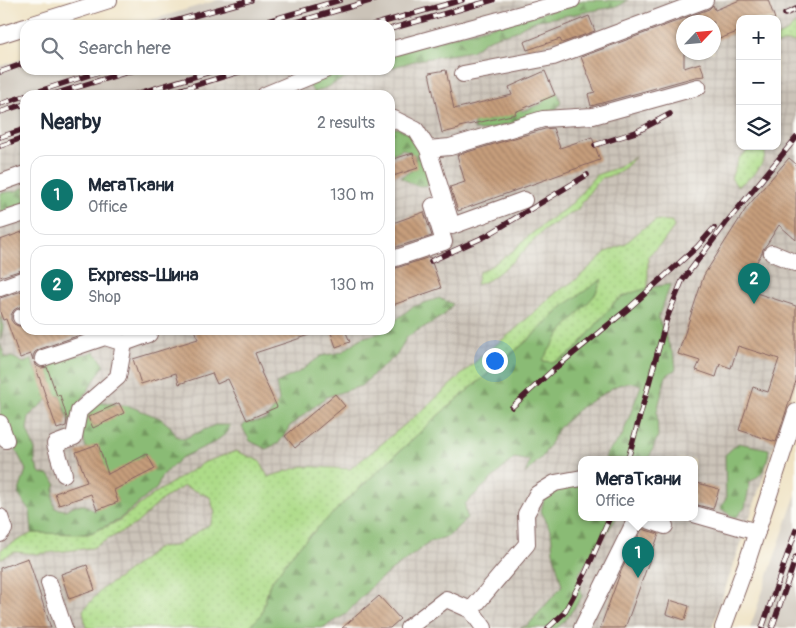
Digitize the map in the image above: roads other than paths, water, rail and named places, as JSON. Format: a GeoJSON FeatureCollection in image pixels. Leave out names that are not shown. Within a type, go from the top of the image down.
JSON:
{"type":"FeatureCollection","features":[{"type":"Feature","properties":{"kind":"street"},"geometry":{"type":"LineString","coordinates":[[46,20],[109,0]]}},
{"type":"Feature","properties":{"kind":"street"},"geometry":{"type":"LineString","coordinates":[[395,49],[572,0]]}},
{"type":"Feature","properties":{"kind":"street"},"geometry":{"type":"LineString","coordinates":[[463,74],[553,57],[686,3],[705,0]]}},
{"type":"Feature","properties":{"kind":"street"},"geometry":{"type":"LineString","coordinates":[[0,35],[20,29]]}},
{"type":"Feature","properties":{"kind":"street"},"geometry":{"type":"LineString","coordinates":[[277,90],[313,75]]}},
{"type":"Feature","properties":{"kind":"street"},"geometry":{"type":"LineString","coordinates":[[428,150],[450,146],[543,120],[593,116],[698,87]]}},
{"type":"Feature","properties":{"kind":"street"},"geometry":{"type":"LineString","coordinates":[[395,119],[416,130],[428,150],[452,226],[524,200]]}},
{"type":"Feature","properties":{"kind":"street"},"geometry":{"type":"LineString","coordinates":[[0,183],[20,176]]}},
{"type":"Feature","properties":{"kind":"street"},"geometry":{"type":"LineString","coordinates":[[395,258],[444,242],[433,206]]}},
{"type":"Feature","properties":{"kind":"street"},"geometry":{"type":"LineString","coordinates":[[0,221],[20,215]]}},
{"type":"Feature","properties":{"kind":"street"},"geometry":{"type":"LineString","coordinates":[[772,253],[796,263]]}},
{"type":"Feature","properties":{"kind":"street"},"geometry":{"type":"LineString","coordinates":[[0,288],[20,281]]}},
{"type":"Feature","properties":{"kind":"street"},"geometry":{"type":"LineString","coordinates":[[43,358],[106,337],[124,343],[146,335]]}},
{"type":"Feature","properties":{"kind":"street"},"geometry":{"type":"LineString","coordinates":[[64,474],[55,444],[74,437],[79,411],[118,376],[124,343]]}},
{"type":"Feature","properties":{"kind":"street"},"geometry":{"type":"LineString","coordinates":[[723,628],[746,565],[796,412]]}},
{"type":"Feature","properties":{"kind":"street"},"geometry":{"type":"LineString","coordinates":[[0,423],[6,440]]}},
{"type":"Feature","properties":{"kind":"street"},"geometry":{"type":"LineString","coordinates":[[471,610],[527,544],[526,514],[537,494],[555,483],[578,479]]}},
{"type":"Feature","properties":{"kind":"street"},"geometry":{"type":"LineString","coordinates":[[698,515],[757,532]]}},
{"type":"Feature","properties":{"kind":"street"},"geometry":{"type":"LineString","coordinates":[[0,517],[4,529],[0,534]]}},
{"type":"Feature","properties":{"kind":"street"},"geometry":{"type":"LineString","coordinates":[[582,628],[636,521]]}},
{"type":"Feature","properties":{"kind":"street"},"geometry":{"type":"LineString","coordinates":[[650,521],[665,526]]}},
{"type":"Feature","properties":{"kind":"street"},"geometry":{"type":"LineString","coordinates":[[49,583],[64,628]]}},
{"type":"Feature","properties":{"kind":"street"},"geometry":{"type":"LineString","coordinates":[[408,628],[446,599],[471,610],[484,628]]}},
{"type":"Feature","properties":{"kind":"railway"},"geometry":{"type":"LineString","coordinates":[[179,20],[251,0]]}},
{"type":"Feature","properties":{"kind":"railway"},"geometry":{"type":"LineString","coordinates":[[271,20],[340,0]]}},
{"type":"Feature","properties":{"kind":"railway"},"geometry":{"type":"LineString","coordinates":[[304,20],[373,0]]}},
{"type":"Feature","properties":{"kind":"railway"},"geometry":{"type":"LineString","coordinates":[[391,20],[462,0]]}},
{"type":"Feature","properties":{"kind":"railway"},"geometry":{"type":"LineString","coordinates":[[395,28],[493,0]]}},
{"type":"Feature","properties":{"kind":"railway"},"geometry":{"type":"LineString","coordinates":[[785,14],[796,9]]}},
{"type":"Feature","properties":{"kind":"railway"},"geometry":{"type":"LineString","coordinates":[[0,72],[20,65]]}},
{"type":"Feature","properties":{"kind":"railway"},"geometry":{"type":"LineString","coordinates":[[43,90],[89,75]]}},
{"type":"Feature","properties":{"kind":"railway"},"geometry":{"type":"LineString","coordinates":[[68,90],[117,75]]}},
{"type":"Feature","properties":{"kind":"railway"},"geometry":{"type":"LineString","coordinates":[[150,90],[199,75]]}},
{"type":"Feature","properties":{"kind":"railway"},"geometry":{"type":"LineString","coordinates":[[179,90],[229,75]]}},
{"type":"Feature","properties":{"kind":"railway"},"geometry":{"type":"LineString","coordinates":[[0,104],[20,98]]}},
{"type":"Feature","properties":{"kind":"railway"},"geometry":{"type":"LineString","coordinates":[[0,112],[20,106]]}},
{"type":"Feature","properties":{"kind":"railway"},"geometry":{"type":"LineString","coordinates":[[595,145],[636,132],[670,114]]}},
{"type":"Feature","properties":{"kind":"railway"},"geometry":{"type":"LineString","coordinates":[[0,137],[20,131]]}},
{"type":"Feature","properties":{"kind":"railway"},"geometry":{"type":"LineString","coordinates":[[629,456],[667,318],[682,281],[726,223],[796,138]]}},
{"type":"Feature","properties":{"kind":"railway"},"geometry":{"type":"LineString","coordinates":[[0,146],[20,139]]}},
{"type":"Feature","properties":{"kind":"railway"},"geometry":{"type":"LineString","coordinates":[[431,261],[486,236],[587,175]]}},
{"type":"Feature","properties":{"kind":"railway"},"geometry":{"type":"LineString","coordinates":[[512,407],[554,369],[629,308],[697,247],[714,228]]}},
{"type":"Feature","properties":{"kind":"railway"},"geometry":{"type":"LineString","coordinates":[[548,628],[564,613],[586,572],[608,521]]}},
{"type":"Feature","properties":{"kind":"railway"},"geometry":{"type":"LineString","coordinates":[[762,628],[796,530]]}},
{"type":"Feature","properties":{"kind":"railway"},"geometry":{"type":"LineString","coordinates":[[772,628],[796,557]]}},
{"type":"Feature","properties":{"kind":"place","name":"Express-Шина"},"geometry":{"type":"Point","coordinates":[754,304]}},
{"type":"Feature","properties":{"kind":"place","name":"МегаТкани"},"geometry":{"type":"Point","coordinates":[638,578]}}]}
